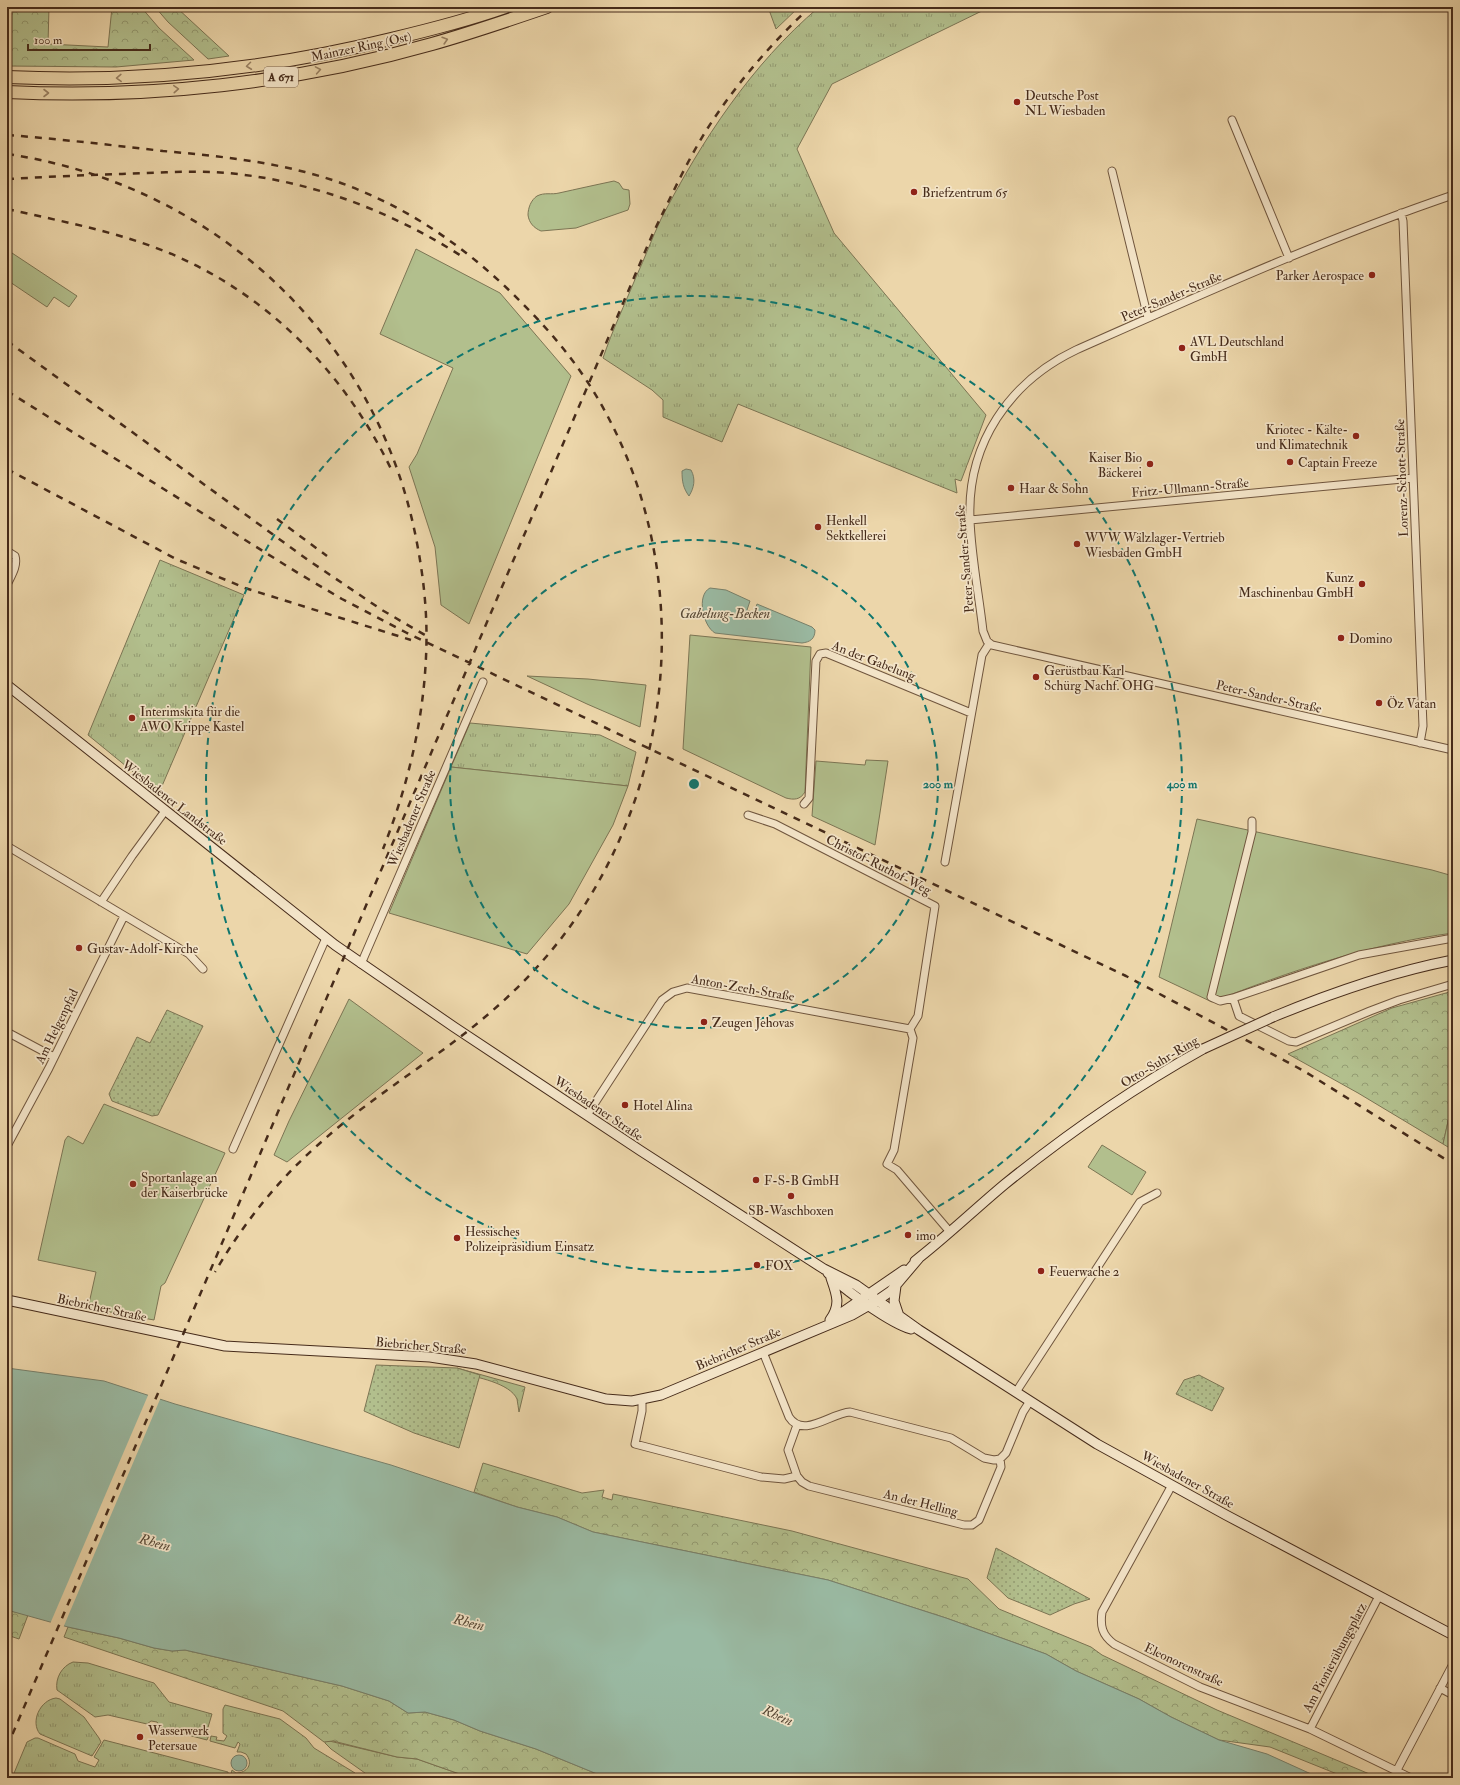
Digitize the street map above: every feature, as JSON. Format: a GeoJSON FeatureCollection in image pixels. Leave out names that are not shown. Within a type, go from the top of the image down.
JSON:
{"type":"FeatureCollection","features":[{"type":"Feature","properties":{"kind":"highway","name":"Mainzer Ring (Ost)"},"geometry":{"type":"LineString","coordinates":[[7,77],[43,79],[120,78],[198,73],[275,63],[351,49],[411,35],[505,7]]}},
{"type":"Feature","properties":{"kind":"highway","name":"Mainzer Ring (Ost)"},"geometry":{"type":"LineString","coordinates":[[7,92],[121,93],[199,88],[278,78],[355,63],[432,44],[547,7]]}},
{"type":"Feature","properties":{"kind":"street"},"geometry":{"type":"LineString","coordinates":[[1232,120],[1289,258]]}},
{"type":"Feature","properties":{"kind":"street"},"geometry":{"type":"LineString","coordinates":[[1112,171],[1148,318]]}},
{"type":"Feature","properties":{"kind":"street","name":"Peter-Sander-Straße"},"geometry":{"type":"LineString","coordinates":[[1453,195],[1401,213],[1289,258],[1148,318],[1064,356],[1047,366],[1024,384],[996,418],[982,448],[972,481],[970,520],[983,631],[989,644],[1453,750]]}},
{"type":"Feature","properties":{"kind":"street","name":"Lorenz-Schott-Straße"},"geometry":{"type":"LineString","coordinates":[[1401,213],[1403,221],[1408,323],[1422,726],[1420,743]]}},
{"type":"Feature","properties":{"kind":"street","name":"Fritz-Ullmann-Straße"},"geometry":{"type":"LineString","coordinates":[[970,520],[1413,478]]}},
{"type":"Feature","properties":{"kind":"street"},"geometry":{"type":"LineString","coordinates":[[7,551],[15,556],[16,564],[7,584]]}},
{"type":"Feature","properties":{"kind":"street"},"geometry":{"type":"LineString","coordinates":[[945,862],[982,655],[989,644]]}},
{"type":"Feature","properties":{"kind":"street","name":"An der Gabelung"},"geometry":{"type":"LineString","coordinates":[[804,804],[809,798],[816,661],[820,654],[826,652],[971,713]]}},
{"type":"Feature","properties":{"kind":"street","name":"Wiesbadener Straße"},"geometry":{"type":"LineString","coordinates":[[361,964],[483,682]]}},
{"type":"Feature","properties":{"kind":"street","name":"Wiesbadener Landstraße"},"geometry":{"type":"LineString","coordinates":[[7,685],[335,945]]}},
{"type":"Feature","properties":{"kind":"street"},"geometry":{"type":"LineString","coordinates":[[101,902],[165,811]]}},
{"type":"Feature","properties":{"kind":"street","name":"Christof-Ruthof-Weg"},"geometry":{"type":"LineString","coordinates":[[748,815],[775,824],[935,906],[918,1016],[910,1029],[913,1038],[894,1150],[887,1164],[897,1170],[950,1232]]}},
{"type":"Feature","properties":{"kind":"street"},"geometry":{"type":"LineString","coordinates":[[1252,821],[1252,832],[1211,998],[1220,1001],[1233,998],[1359,955],[1453,938]]}},
{"type":"Feature","properties":{"kind":"street"},"geometry":{"type":"LineString","coordinates":[[7,846],[188,954],[203,969]]}},
{"type":"Feature","properties":{"kind":"street","name":"Am Helgenpfad"},"geometry":{"type":"LineString","coordinates":[[7,1146],[54,1057],[124,916]]}},
{"type":"Feature","properties":{"kind":"street"},"geometry":{"type":"LineString","coordinates":[[233,1149],[326,938]]}},
{"type":"Feature","properties":{"kind":"street","name":"Wiesbadener Straße"},"geometry":{"type":"LineString","coordinates":[[335,945],[454,1027],[641,1151],[870,1300],[900,1317],[1097,1444],[1453,1635]]}},
{"type":"Feature","properties":{"kind":"street","name":"Otto-Suhr-Ring"},"geometry":{"type":"LineString","coordinates":[[870,1300],[1006,1184],[1070,1134],[1144,1084],[1203,1050],[1273,1017],[1317,999],[1369,981],[1453,960]]}},
{"type":"Feature","properties":{"kind":"street"},"geometry":{"type":"LineString","coordinates":[[1233,998],[1239,1016],[1289,1041],[1296,1042],[1399,1000],[1453,984]]}},
{"type":"Feature","properties":{"kind":"street","name":"Anton-Zeeh-Straße"},"geometry":{"type":"LineString","coordinates":[[587,1115],[662,1000],[673,992],[688,988],[910,1029]]}},
{"type":"Feature","properties":{"kind":"street"},"geometry":{"type":"LineString","coordinates":[[7,1032],[54,1057]]}},
{"type":"Feature","properties":{"kind":"street"},"geometry":{"type":"LineString","coordinates":[[1016,1392],[1140,1202],[1157,1193]]}},
{"type":"Feature","properties":{"kind":"street","name":"Otto-Suhr-Ring"},"geometry":{"type":"LineString","coordinates":[[870,1300],[896,1285],[919,1258]]}},
{"type":"Feature","properties":{"kind":"street"},"geometry":{"type":"LineString","coordinates":[[827,1272],[838,1300],[829,1322]]}},
{"type":"Feature","properties":{"kind":"street"},"geometry":{"type":"LineString","coordinates":[[896,1285],[894,1301],[900,1317]]}},
{"type":"Feature","properties":{"kind":"street","name":"Biebricher Straße"},"geometry":{"type":"LineString","coordinates":[[7,1300],[218,1345],[245,1348],[441,1358],[476,1364],[606,1399],[622,1401],[642,1400],[661,1395],[852,1315],[870,1300]]}},
{"type":"Feature","properties":{"kind":"street","name":"Wiesbadener Straße"},"geometry":{"type":"LineString","coordinates":[[870,1300],[898,1324],[918,1330]]}},
{"type":"Feature","properties":{"kind":"street","name":"Biebricher Straße"},"geometry":{"type":"LineString","coordinates":[[819,1328],[870,1300]]}},
{"type":"Feature","properties":{"kind":"street"},"geometry":{"type":"LineString","coordinates":[[763,1352],[789,1417],[797,1425],[809,1426],[843,1412],[850,1412],[951,1438],[989,1460],[1000,1459]]}},
{"type":"Feature","properties":{"kind":"street"},"geometry":{"type":"LineString","coordinates":[[642,1400],[642,1411],[635,1444],[761,1477],[784,1479],[797,1476],[788,1450],[797,1425]]}},
{"type":"Feature","properties":{"kind":"street","name":"An der Helling"},"geometry":{"type":"LineString","coordinates":[[797,1476],[802,1482],[809,1486],[968,1526],[976,1523],[982,1515],[1001,1467],[1000,1459],[1006,1453],[1023,1412],[1030,1401]]}},
{"type":"Feature","properties":{"kind":"street","name":"Eleonorenstraße"},"geometry":{"type":"LineString","coordinates":[[1172,1485],[1102,1612],[1101,1626],[1106,1638],[1114,1644],[1200,1687],[1310,1729],[1411,1778]]}},
{"type":"Feature","properties":{"kind":"street","name":"Am Pionierübungsplatz"},"geometry":{"type":"LineString","coordinates":[[1310,1729],[1379,1596]]}},
{"type":"Feature","properties":{"kind":"street"},"geometry":{"type":"LineString","coordinates":[[1397,1770],[1453,1664]]}},
{"type":"Feature","properties":{"kind":"street"},"geometry":{"type":"LineString","coordinates":[[1440,1688],[1453,1695]]}},
{"type":"Feature","properties":{"kind":"green space"},"geometry":{"type":"Polygon","coordinates":[[[7,7],[49,7],[48,44],[108,47],[112,7],[141,7],[159,28],[194,60],[116,67],[7,66],[7,7]]]}},
{"type":"Feature","properties":{"kind":"green space"},"geometry":{"type":"Polygon","coordinates":[[[155,7],[176,7],[229,56],[208,59],[168,22],[155,7]]]}},
{"type":"Feature","properties":{"kind":"green space"},"geometry":{"type":"Polygon","coordinates":[[[768,7],[799,7],[776,29],[768,7]]]}},
{"type":"Feature","properties":{"kind":"green space"},"geometry":{"type":"Polygon","coordinates":[[[819,7],[990,7],[832,84],[797,149],[834,233],[986,415],[961,481],[955,479],[957,493],[738,404],[722,442],[663,417],[663,400],[652,390],[603,358],[614,328],[661,219],[693,161],[730,105],[771,53],[819,7]]]}},
{"type":"Feature","properties":{"kind":"green space"},"geometry":{"type":"Polygon","coordinates":[[[614,181],[619,183],[623,189],[629,190],[630,204],[628,210],[576,228],[541,231],[534,227],[529,220],[529,207],[537,196],[559,193],[614,181]]]}},
{"type":"Feature","properties":{"kind":"green space"},"geometry":{"type":"Polygon","coordinates":[[[416,249],[500,293],[571,376],[469,624],[441,605],[435,547],[409,467],[417,454],[453,368],[380,334],[416,249]]]}},
{"type":"Feature","properties":{"kind":"green space"},"geometry":{"type":"Polygon","coordinates":[[[12,253],[77,296],[69,307],[54,297],[47,307],[7,280],[7,260],[12,253]]]}},
{"type":"Feature","properties":{"kind":"green space"},"geometry":{"type":"Polygon","coordinates":[[[160,560],[244,595],[159,793],[88,735],[160,560]]]}},
{"type":"Feature","properties":{"kind":"green space"},"geometry":{"type":"Polygon","coordinates":[[[690,635],[811,647],[805,792],[801,797],[794,799],[786,798],[683,749],[690,635]]]}},
{"type":"Feature","properties":{"kind":"green space"},"geometry":{"type":"Polygon","coordinates":[[[527,676],[588,679],[646,685],[640,727],[587,704],[527,676]]]}},
{"type":"Feature","properties":{"kind":"green space"},"geometry":{"type":"Polygon","coordinates":[[[470,723],[600,735],[636,752],[628,786],[451,767],[470,723]]]}},
{"type":"Feature","properties":{"kind":"green space"},"geometry":{"type":"Polygon","coordinates":[[[866,760],[888,761],[875,845],[812,816],[816,761],[865,765],[866,760]]]}},
{"type":"Feature","properties":{"kind":"green space"},"geometry":{"type":"Polygon","coordinates":[[[451,767],[628,786],[613,825],[569,904],[527,954],[389,913],[451,767]]]}},
{"type":"Feature","properties":{"kind":"green space"},"geometry":{"type":"Polygon","coordinates":[[[1197,819],[1432,870],[1453,876],[1453,933],[1361,951],[1301,969],[1212,1002],[1159,977],[1197,819]]]}},
{"type":"Feature","properties":{"kind":"green space"},"geometry":{"type":"Polygon","coordinates":[[[1453,991],[1453,1099],[1443,1144],[1358,1093],[1288,1054],[1392,1008],[1453,991]]]}},
{"type":"Feature","properties":{"kind":"green space"},"geometry":{"type":"Polygon","coordinates":[[[349,999],[423,1053],[287,1162],[274,1155],[289,1121],[349,999]]]}},
{"type":"Feature","properties":{"kind":"green space"},"geometry":{"type":"Polygon","coordinates":[[[167,1010],[203,1026],[158,1115],[152,1116],[112,1101],[109,1094],[137,1037],[150,1043],[167,1010]]]}},
{"type":"Feature","properties":{"kind":"green space"},"geometry":{"type":"Polygon","coordinates":[[[1453,1099],[1453,1150],[1443,1144],[1453,1099]]]}},
{"type":"Feature","properties":{"kind":"green space","name":"Sportanlage an der Kaiserbrücke"},"geometry":{"type":"Polygon","coordinates":[[[104,1104],[225,1153],[165,1283],[161,1286],[154,1320],[88,1308],[96,1272],[38,1260],[65,1140],[68,1136],[83,1144],[104,1104]]]}},
{"type":"Feature","properties":{"kind":"green space"},"geometry":{"type":"Polygon","coordinates":[[[1102,1145],[1146,1172],[1132,1195],[1088,1167],[1102,1145]]]}},
{"type":"Feature","properties":{"kind":"green space"},"geometry":{"type":"Polygon","coordinates":[[[376,1365],[457,1368],[480,1375],[459,1448],[414,1433],[364,1411],[376,1365]]]}},
{"type":"Feature","properties":{"kind":"green space"},"geometry":{"type":"Polygon","coordinates":[[[457,1368],[525,1387],[519,1412],[517,1399],[513,1393],[500,1385],[460,1373],[457,1368]]]}},
{"type":"Feature","properties":{"kind":"green space"},"geometry":{"type":"Polygon","coordinates":[[[1199,1375],[1224,1388],[1212,1411],[1176,1394],[1184,1380],[1199,1375]]]}},
{"type":"Feature","properties":{"kind":"green space"},"geometry":{"type":"Polygon","coordinates":[[[483,1463],[582,1493],[604,1490],[602,1497],[612,1500],[613,1494],[792,1531],[968,1579],[999,1609],[1091,1647],[1102,1655],[1217,1710],[1379,1778],[1347,1778],[1270,1747],[1219,1740],[1171,1717],[1139,1699],[1076,1671],[1046,1654],[946,1618],[828,1580],[593,1532],[557,1517],[517,1507],[474,1492],[483,1463]]]}},
{"type":"Feature","properties":{"kind":"green space"},"geometry":{"type":"Polygon","coordinates":[[[996,1548],[1090,1599],[1074,1604],[1050,1615],[1008,1598],[987,1578],[996,1548]]]}},
{"type":"Feature","properties":{"kind":"green space"},"geometry":{"type":"Polygon","coordinates":[[[7,1610],[28,1615],[19,1639],[7,1635],[7,1610]]]}},
{"type":"Feature","properties":{"kind":"green space"},"geometry":{"type":"Polygon","coordinates":[[[68,1627],[119,1638],[154,1648],[172,1651],[185,1650],[342,1686],[389,1701],[408,1713],[425,1712],[454,1720],[480,1731],[536,1749],[607,1778],[471,1778],[417,1759],[397,1757],[333,1741],[324,1742],[283,1711],[64,1637],[68,1627]]]}},
{"type":"Feature","properties":{"kind":"green space"},"geometry":{"type":"Polygon","coordinates":[[[73,1662],[88,1663],[154,1683],[169,1702],[212,1714],[206,1734],[209,1735],[207,1740],[161,1728],[157,1722],[151,1721],[147,1724],[108,1715],[95,1717],[57,1690],[57,1681],[60,1673],[66,1666],[73,1662]]]}},
{"type":"Feature","properties":{"kind":"green space"},"geometry":{"type":"Polygon","coordinates":[[[56,1698],[60,1699],[84,1717],[99,1738],[101,1742],[92,1756],[40,1734],[36,1724],[38,1712],[45,1703],[56,1698]]]}},
{"type":"Feature","properties":{"kind":"green space"},"geometry":{"type":"Polygon","coordinates":[[[225,1705],[280,1719],[306,1738],[314,1748],[355,1773],[358,1778],[230,1778],[232,1770],[236,1773],[240,1773],[246,1770],[249,1761],[246,1754],[237,1752],[240,1744],[238,1742],[235,1748],[210,1741],[211,1736],[217,1737],[216,1740],[224,1741],[227,1736],[223,1733],[223,1709],[225,1705]]]}},
{"type":"Feature","properties":{"kind":"green space"},"geometry":{"type":"Polygon","coordinates":[[[35,1738],[75,1754],[78,1761],[95,1767],[99,1760],[94,1757],[104,1740],[228,1772],[228,1778],[12,1778],[27,1742],[35,1738]]]}},
{"type":"Feature","properties":{"kind":"green space"},"geometry":{"type":"Polygon","coordinates":[[[325,1740],[397,1757],[417,1759],[471,1778],[372,1778],[331,1749],[325,1743],[325,1740]]]}},
{"type":"Feature","properties":{"kind":"water"},"geometry":{"type":"Polygon","coordinates":[[[686,469],[691,470],[694,480],[689,496],[684,487],[682,478],[682,471],[686,469]]]}},
{"type":"Feature","properties":{"kind":"water","name":"Gabelung-Becken"},"geometry":{"type":"Polygon","coordinates":[[[710,588],[726,590],[750,601],[747,610],[754,613],[757,604],[812,627],[815,630],[814,636],[810,641],[802,643],[715,633],[704,618],[702,603],[703,597],[710,588]]]}},
{"type":"Feature","properties":{"kind":"water","name":"Rhein"},"geometry":{"type":"Polygon","coordinates":[[[7,1368],[104,1381],[175,1404],[391,1465],[517,1507],[557,1517],[593,1532],[828,1580],[946,1618],[1046,1654],[1076,1671],[1139,1699],[1171,1717],[1219,1740],[1267,1754],[1320,1778],[607,1778],[536,1749],[480,1731],[454,1720],[425,1712],[408,1713],[389,1701],[342,1686],[185,1650],[172,1651],[154,1648],[7,1610],[7,1368]]]}},
{"type":"Feature","properties":{"kind":"water"},"geometry":{"type":"Polygon","coordinates":[[[239,1755],[245,1757],[247,1763],[245,1769],[239,1771],[233,1769],[231,1763],[233,1757],[239,1755]]]}},
{"type":"Feature","properties":{"kind":"pier"},"geometry":{"type":"Polygon","coordinates":[[[149,1393],[161,1397],[63,1628],[50,1624],[149,1393]]]}},
{"type":"Feature","properties":{"kind":"railway"},"geometry":{"type":"LineString","coordinates":[[7,1747],[653,233],[696,148],[724,104],[758,60],[810,7]]}},
{"type":"Feature","properties":{"kind":"railway"},"geometry":{"type":"LineString","coordinates":[[7,135],[213,156],[287,168],[336,181],[359,190],[405,212],[426,225],[467,254],[505,286],[547,329],[579,370],[607,415],[634,477],[652,542],[661,609],[660,676],[651,743],[632,808],[605,870],[569,928],[543,961],[523,982],[471,1028],[361,1109],[304,1158],[275,1188],[249,1220],[215,1272]]}},
{"type":"Feature","properties":{"kind":"railway"},"geometry":{"type":"LineString","coordinates":[[7,154],[82,171],[152,198],[216,235],[273,281],[323,335],[364,396],[395,464],[416,538],[426,612],[426,657],[417,731],[406,779],[392,826],[383,849]]}},
{"type":"Feature","properties":{"kind":"railway"},"geometry":{"type":"LineString","coordinates":[[7,179],[168,172],[213,172],[246,175],[311,188],[343,198],[405,224],[463,257]]}},
{"type":"Feature","properties":{"kind":"railway"},"geometry":{"type":"LineString","coordinates":[[7,209],[79,225],[151,246],[190,263],[227,283],[262,307],[294,334],[323,365],[349,398],[372,433],[392,471]]}},
{"type":"Feature","properties":{"kind":"railway"},"geometry":{"type":"LineString","coordinates":[[7,341],[308,560],[382,610],[430,638]]}},
{"type":"Feature","properties":{"kind":"railway"},"geometry":{"type":"LineString","coordinates":[[7,391],[342,599],[407,633],[1126,976],[1304,1071],[1453,1164]]}},
{"type":"Feature","properties":{"kind":"railway"},"geometry":{"type":"LineString","coordinates":[[7,469],[176,559],[245,588],[411,640]]}},
{"type":"Feature","properties":{"kind":"railway"},"geometry":{"type":"LineString","coordinates":[[277,519],[327,556]]}},
{"type":"Feature","properties":{"kind":"place","name":"Deutsche Post NL Wiesbaden"},"geometry":{"type":"Point","coordinates":[1017,102]}},
{"type":"Feature","properties":{"kind":"place","name":"Briefzentrum 65"},"geometry":{"type":"Point","coordinates":[914,192]}},
{"type":"Feature","properties":{"kind":"place","name":"Parker Aerospace"},"geometry":{"type":"Point","coordinates":[1372,275]}},
{"type":"Feature","properties":{"kind":"place","name":"AVL Deutschland GmbH"},"geometry":{"type":"Point","coordinates":[1182,348]}},
{"type":"Feature","properties":{"kind":"place","name":"Kriotec - Kälte- und Klimatechnik"},"geometry":{"type":"Point","coordinates":[1356,436]}},
{"type":"Feature","properties":{"kind":"place","name":"Captain Freeze"},"geometry":{"type":"Point","coordinates":[1290,462]}},
{"type":"Feature","properties":{"kind":"place","name":"Kaiser Bio Bäckerei"},"geometry":{"type":"Point","coordinates":[1150,464]}},
{"type":"Feature","properties":{"kind":"place","name":"Haar & Sohn"},"geometry":{"type":"Point","coordinates":[1011,488]}},
{"type":"Feature","properties":{"kind":"place","name":"Henkell Sektkellerei"},"geometry":{"type":"Point","coordinates":[818,527]}},
{"type":"Feature","properties":{"kind":"place","name":"WVW Wälzlager-Vertrieb Wiesbaden GmbH"},"geometry":{"type":"Point","coordinates":[1077,544]}},
{"type":"Feature","properties":{"kind":"place","name":"Kunz Maschinenbau GmbH"},"geometry":{"type":"Point","coordinates":[1362,584]}},
{"type":"Feature","properties":{"kind":"place","name":"Domino"},"geometry":{"type":"Point","coordinates":[1341,638]}},
{"type":"Feature","properties":{"kind":"place","name":"Gerüstbau Karl Schürg Nachf. OHG"},"geometry":{"type":"Point","coordinates":[1036,677]}},
{"type":"Feature","properties":{"kind":"place","name":"Öz Vatan"},"geometry":{"type":"Point","coordinates":[1379,703]}},
{"type":"Feature","properties":{"kind":"place","name":"Interimskita für die AWO Krippe Kastel"},"geometry":{"type":"Point","coordinates":[132,718]}},
{"type":"Feature","properties":{"kind":"place","name":"Gustav-Adolf-Kirche"},"geometry":{"type":"Point","coordinates":[79,948]}},
{"type":"Feature","properties":{"kind":"place","name":"Zeugen Jehovas"},"geometry":{"type":"Point","coordinates":[704,1022]}},
{"type":"Feature","properties":{"kind":"place","name":"Hotel Alina"},"geometry":{"type":"Point","coordinates":[625,1105]}},
{"type":"Feature","properties":{"kind":"place","name":"F-S-B GmbH"},"geometry":{"type":"Point","coordinates":[756,1180]}},
{"type":"Feature","properties":{"kind":"place","name":"Sportanlage an der Kaiserbrücke"},"geometry":{"type":"Point","coordinates":[133,1184]}},
{"type":"Feature","properties":{"kind":"place","name":"SB-Waschboxen"},"geometry":{"type":"Point","coordinates":[791,1196]}},
{"type":"Feature","properties":{"kind":"place","name":"imo"},"geometry":{"type":"Point","coordinates":[908,1235]}},
{"type":"Feature","properties":{"kind":"place","name":"Hessisches Polizeipräsidium Einsatz"},"geometry":{"type":"Point","coordinates":[457,1238]}},
{"type":"Feature","properties":{"kind":"place","name":"FOX"},"geometry":{"type":"Point","coordinates":[757,1265]}},
{"type":"Feature","properties":{"kind":"place","name":"Feuerwache 2"},"geometry":{"type":"Point","coordinates":[1041,1271]}},
{"type":"Feature","properties":{"kind":"place","name":"Wasserwerk Petersaue"},"geometry":{"type":"Point","coordinates":[140,1737]}}]}
